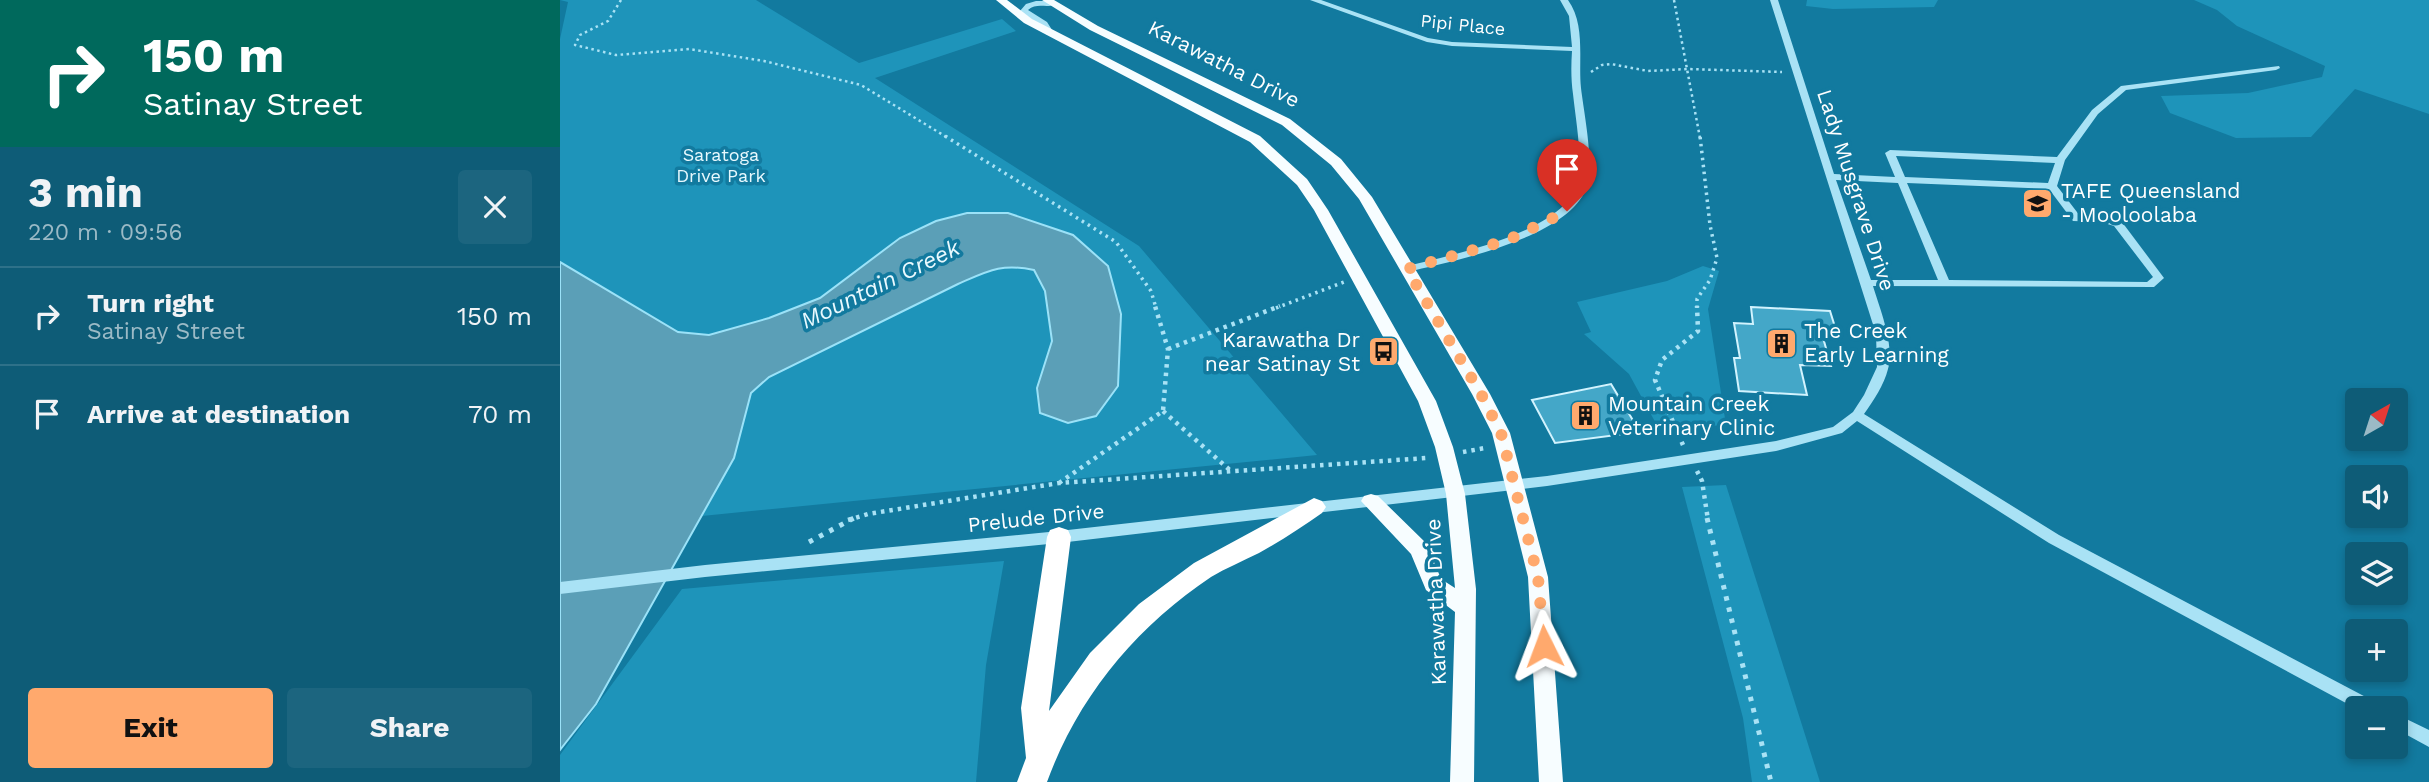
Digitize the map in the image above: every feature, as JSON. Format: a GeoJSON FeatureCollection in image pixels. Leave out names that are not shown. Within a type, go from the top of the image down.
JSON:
{"type":"FeatureCollection","features":[{"type":"Feature","properties":{"kind":"highway"},"geometry":{"type":"LineString","coordinates":[[1036,769],[1088,677],[1144,613],[1203,570],[1258,542],[1314,507]]}},
{"type":"Feature","properties":{"kind":"highway"},"geometry":{"type":"LineString","coordinates":[[1036,769],[1035,708],[1059,537]]}},
{"type":"Feature","properties":{"kind":"main road","name":"Karawatha Drive"},"geometry":{"type":"LineString","coordinates":[[1001,0],[1028,21],[1255,139],[1302,182],[1321,210],[1427,401],[1447,454],[1457,492],[1463,537],[1468,650],[1462,782]]}},
{"type":"Feature","properties":{"kind":"main road","name":"Karawatha Drive"},"geometry":{"type":"LineString","coordinates":[[1049,2],[1094,28],[1269,112],[1302,133],[1336,162],[1352,180],[1491,412],[1504,445],[1538,577],[1551,782]]}},
{"type":"Feature","properties":{"kind":"main road"},"geometry":{"type":"LineString","coordinates":[[1371,501],[1420,550],[1433,584],[1466,608]]}},
{"type":"Feature","properties":{"kind":"street","name":"Pipi Place"},"geometry":{"type":"LineString","coordinates":[[1314,0],[1427,40],[1452,44],[1574,49]]}},
{"type":"Feature","properties":{"kind":"street"},"geometry":{"type":"LineString","coordinates":[[1407,269],[1514,238],[1567,211],[1581,190],[1583,165],[1575,72],[1574,16],[1564,0]]}},
{"type":"Feature","properties":{"kind":"street","name":"Lady Musgrave Drive"},"geometry":{"type":"LineString","coordinates":[[1516,484],[1801,442],[1837,430],[1857,415],[1870,396],[1883,367],[1882,334],[1774,0]]}},
{"type":"Feature","properties":{"kind":"street"},"geometry":{"type":"LineString","coordinates":[[1049,2],[1028,6],[1024,11],[1044,24],[1050,33]]}},
{"type":"Feature","properties":{"kind":"street"},"geometry":{"type":"LineString","coordinates":[[2052,186],[2060,160],[2095,112],[2124,88],[2276,68]]}},
{"type":"Feature","properties":{"kind":"street"},"geometry":{"type":"LineString","coordinates":[[1945,283],[1899,180],[1890,153],[2060,160]]}},
{"type":"Feature","properties":{"kind":"street"},"geometry":{"type":"LineString","coordinates":[[1830,177],[2052,186]]}},
{"type":"Feature","properties":{"kind":"street"},"geometry":{"type":"LineString","coordinates":[[1867,283],[2150,285],[2159,278],[2118,224],[2102,219],[2077,219],[2052,186]]}},
{"type":"Feature","properties":{"kind":"street"},"geometry":{"type":"LineString","coordinates":[[1857,415],[2054,539],[2349,696]]}},
{"type":"Feature","properties":{"kind":"street","name":"Prelude Drive"},"geometry":{"type":"LineString","coordinates":[[560,588],[705,571],[1059,537],[1516,484]]}},
{"type":"Feature","properties":{"kind":"street"},"geometry":{"type":"LineString","coordinates":[[2408,728],[2429,739]]}},
{"type":"Feature","properties":{"kind":"path"},"geometry":{"type":"LineString","coordinates":[[621,0],[608,21],[580,35],[575,45],[616,55],[689,49],[764,61],[861,85],[1116,242],[1150,291],[1168,349],[1163,411]]}},
{"type":"Feature","properties":{"kind":"path"},"geometry":{"type":"LineString","coordinates":[[1674,0],[1688,69],[1717,258],[1710,280],[1697,299],[1698,331],[1662,360],[1655,380],[1702,481],[1707,517],[1771,782]]}},
{"type":"Feature","properties":{"kind":"path"},"geometry":{"type":"LineString","coordinates":[[1575,72],[1590,73],[1602,65],[1611,64],[1648,71],[1688,69],[1797,72]]}},
{"type":"Feature","properties":{"kind":"path"},"geometry":{"type":"LineString","coordinates":[[1168,349],[1358,276]]}},
{"type":"Feature","properties":{"kind":"path"},"geometry":{"type":"LineString","coordinates":[[1163,411],[1232,472]]}},
{"type":"Feature","properties":{"kind":"path"},"geometry":{"type":"LineString","coordinates":[[1059,483],[1163,411]]}},
{"type":"Feature","properties":{"kind":"path"},"geometry":{"type":"LineString","coordinates":[[801,545],[847,520],[868,514],[1059,483],[1408,461],[1504,445]]}},
{"type":"Feature","properties":{"kind":"green space","name":"Saratoga Drive Park"},"geometry":{"type":"Polygon","coordinates":[[[560,0],[756,0],[859,63],[1002,19],[1016,31],[875,78],[1139,246],[1317,455],[702,516],[734,458],[751,393],[769,377],[989,270],[1012,265],[1034,270],[1045,291],[1052,341],[1037,388],[1096,416],[1118,385],[1121,314],[1108,266],[900,238],[820,298],[769,318],[709,335],[678,332],[560,262],[560,39],[568,2],[560,0]]]}},
{"type":"Feature","properties":{"kind":"green space"},"geometry":{"type":"Polygon","coordinates":[[[1807,0],[1938,0],[1934,7],[1833,9],[1806,6],[1807,0]]]}},
{"type":"Feature","properties":{"kind":"green space"},"geometry":{"type":"Polygon","coordinates":[[[2194,0],[2429,0],[2429,114],[2355,89],[2311,137],[2236,138],[2170,113],[2161,96],[2248,93],[2322,77],[2325,66],[2237,26],[2217,10],[2194,0]]]}},
{"type":"Feature","properties":{"kind":"green space"},"geometry":{"type":"Polygon","coordinates":[[[1703,266],[1719,271],[1708,309],[1726,425],[1659,429],[1629,374],[1584,334],[1591,332],[1577,302],[1667,281],[1703,266]]]}},
{"type":"Feature","properties":{"kind":"green space"},"geometry":{"type":"Polygon","coordinates":[[[1726,485],[1820,782],[1752,782],[1743,718],[1682,487],[1726,485]]]}},
{"type":"Feature","properties":{"kind":"green space"},"geometry":{"type":"Polygon","coordinates":[[[1004,561],[986,665],[976,782],[560,782],[560,755],[682,589],[1004,561]]]}},
{"type":"Feature","properties":{"kind":"water","name":"Mountain Creek"},"geometry":{"type":"Polygon","coordinates":[[[967,213],[1008,213],[1073,235],[1108,266],[1121,314],[1118,386],[1096,416],[1068,423],[1040,413],[1037,388],[1052,341],[1045,291],[1034,270],[1022,268],[1003,268],[978,275],[769,377],[751,393],[734,458],[596,704],[560,750],[560,262],[678,332],[709,335],[769,318],[820,298],[900,238],[936,221],[967,213]]]}},
{"type":"Feature","properties":{"kind":"building","name":"The Creek Early Learning"},"geometry":{"type":"Polygon","coordinates":[[[1751,307],[1830,311],[1835,327],[1820,327],[1831,366],[1800,365],[1807,395],[1739,391],[1734,358],[1740,358],[1734,323],[1753,324],[1751,307]]]}},
{"type":"Feature","properties":{"kind":"building","name":"Mountain Creek Veterinary Clinic"},"geometry":{"type":"Polygon","coordinates":[[[1611,384],[1640,432],[1555,443],[1532,400],[1611,384]]]}},
{"type":"Feature","properties":{"kind":"place","name":"TAFE Queensland - Mooloolaba"},"geometry":{"type":"Point","coordinates":[2038,203]}},
{"type":"Feature","properties":{"kind":"place","name":"The Creek Early Learning"},"geometry":{"type":"Point","coordinates":[1781,343]}},
{"type":"Feature","properties":{"kind":"place","name":"Karawatha Dr near Satinay St"},"geometry":{"type":"Point","coordinates":[1383,352]}},
{"type":"Feature","properties":{"kind":"place","name":"Mountain Creek Veterinary Clinic"},"geometry":{"type":"Point","coordinates":[1585,416]}},
{"type":"Feature","properties":{"kind":"route"},"geometry":{"type":"LineString","coordinates":[[1544,646],[1538,577],[1530,536],[1501,433],[1407,269],[1489,247],[1527,233],[1567,211]]}}]}
